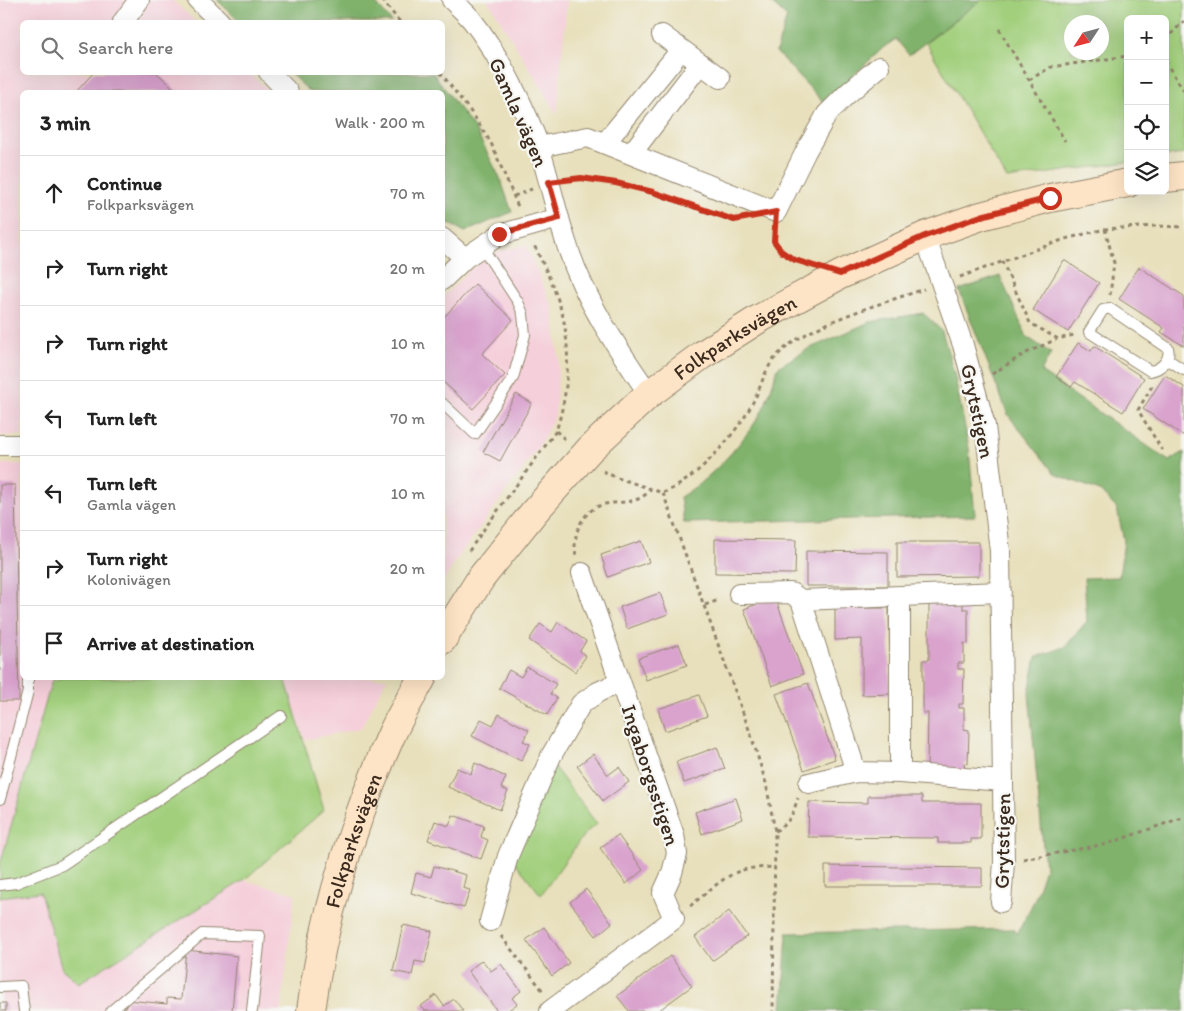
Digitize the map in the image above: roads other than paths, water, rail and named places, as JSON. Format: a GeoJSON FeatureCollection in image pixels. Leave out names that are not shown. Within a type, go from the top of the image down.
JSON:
{"type":"FeatureCollection","features":[{"type":"Feature","properties":{"kind":"main road"},"geometry":{"type":"LineString","coordinates":[[1169,178],[1184,176]]}},
{"type":"Feature","properties":{"kind":"main road","name":"Folkparksvägen"},"geometry":{"type":"LineString","coordinates":[[445,635],[480,578],[534,512],[590,450],[649,394],[702,355],[757,320],[840,274],[925,236],[989,213],[1050,198],[1124,184]]}},
{"type":"Feature","properties":{"kind":"main road","name":"Folkparksvägen"},"geometry":{"type":"LineString","coordinates":[[311,1011],[314,988],[336,890],[354,835],[391,737],[421,680]]}},
{"type":"Feature","properties":{"kind":"street"},"geometry":{"type":"LineString","coordinates":[[124,20],[139,0]]}},
{"type":"Feature","properties":{"kind":"street"},"geometry":{"type":"LineString","coordinates":[[198,0],[218,20]]}},
{"type":"Feature","properties":{"kind":"street","name":"Gamla vägen"},"geometry":{"type":"LineString","coordinates":[[452,0],[471,19],[497,58],[518,99],[539,147],[568,249],[600,319],[649,394]]}},
{"type":"Feature","properties":{"kind":"street"},"geometry":{"type":"LineString","coordinates":[[662,35],[720,78]]}},
{"type":"Feature","properties":{"kind":"street"},"geometry":{"type":"LineString","coordinates":[[605,143],[681,50]]}},
{"type":"Feature","properties":{"kind":"street"},"geometry":{"type":"LineString","coordinates":[[631,154],[700,64]]}},
{"type":"Feature","properties":{"kind":"street"},"geometry":{"type":"LineString","coordinates":[[539,147],[588,137],[776,212],[827,114],[847,94],[880,67]]}},
{"type":"Feature","properties":{"kind":"street"},"geometry":{"type":"LineString","coordinates":[[272,75],[286,90]]}},
{"type":"Feature","properties":{"kind":"street"},"geometry":{"type":"LineString","coordinates":[[445,277],[465,258],[499,234],[559,218]]}},
{"type":"Feature","properties":{"kind":"street","name":"Grytstigen"},"geometry":{"type":"LineString","coordinates":[[925,236],[963,346],[985,426],[1000,551],[1004,862],[1001,902]]}},
{"type":"Feature","properties":{"kind":"street"},"geometry":{"type":"LineString","coordinates":[[445,241],[465,258]]}},
{"type":"Feature","properties":{"kind":"street"},"geometry":{"type":"LineString","coordinates":[[0,445],[20,444]]}},
{"type":"Feature","properties":{"kind":"street","name":"Ingaborgsstigen"},"geometry":{"type":"LineString","coordinates":[[552,1009],[674,919],[663,893],[672,873],[677,854],[674,835],[582,574]]}},
{"type":"Feature","properties":{"kind":"street"},"geometry":{"type":"LineString","coordinates":[[739,594],[791,593],[801,600],[1001,592]]}},
{"type":"Feature","properties":{"kind":"street"},"geometry":{"type":"LineString","coordinates":[[900,597],[900,773]]}},
{"type":"Feature","properties":{"kind":"street"},"geometry":{"type":"LineString","coordinates":[[801,600],[856,772]]}},
{"type":"Feature","properties":{"kind":"street","name":"Ingaborgsstigen"},"geometry":{"type":"LineString","coordinates":[[490,921],[508,856],[551,756],[581,704],[598,692],[620,682]]}},
{"type":"Feature","properties":{"kind":"street","name":"Grytstigen"},"geometry":{"type":"LineString","coordinates":[[809,784],[856,772],[900,773],[1003,781]]}},
{"type":"Feature","properties":{"kind":"lane"},"geometry":{"type":"LineString","coordinates":[[445,407],[475,434],[513,378],[525,335],[523,314],[518,302],[482,247]]}},
{"type":"Feature","properties":{"kind":"lane"},"geometry":{"type":"LineString","coordinates":[[1109,308],[1168,348],[1167,360],[1158,369],[1150,371],[1089,332],[1103,310],[1109,308]]}},
{"type":"Feature","properties":{"kind":"lane"},"geometry":{"type":"LineString","coordinates":[[1167,360],[1184,370]]}},
{"type":"Feature","properties":{"kind":"lane"},"geometry":{"type":"LineString","coordinates":[[0,799],[28,691],[28,680]]}},
{"type":"Feature","properties":{"kind":"lane"},"geometry":{"type":"LineString","coordinates":[[0,885],[16,883],[62,866],[281,716]]}},
{"type":"Feature","properties":{"kind":"lane"},"geometry":{"type":"LineString","coordinates":[[111,1011],[202,934],[260,936],[252,1011]]}},
{"type":"Feature","properties":{"kind":"lane"},"geometry":{"type":"LineString","coordinates":[[0,987],[21,986],[24,1011]]}}]}
